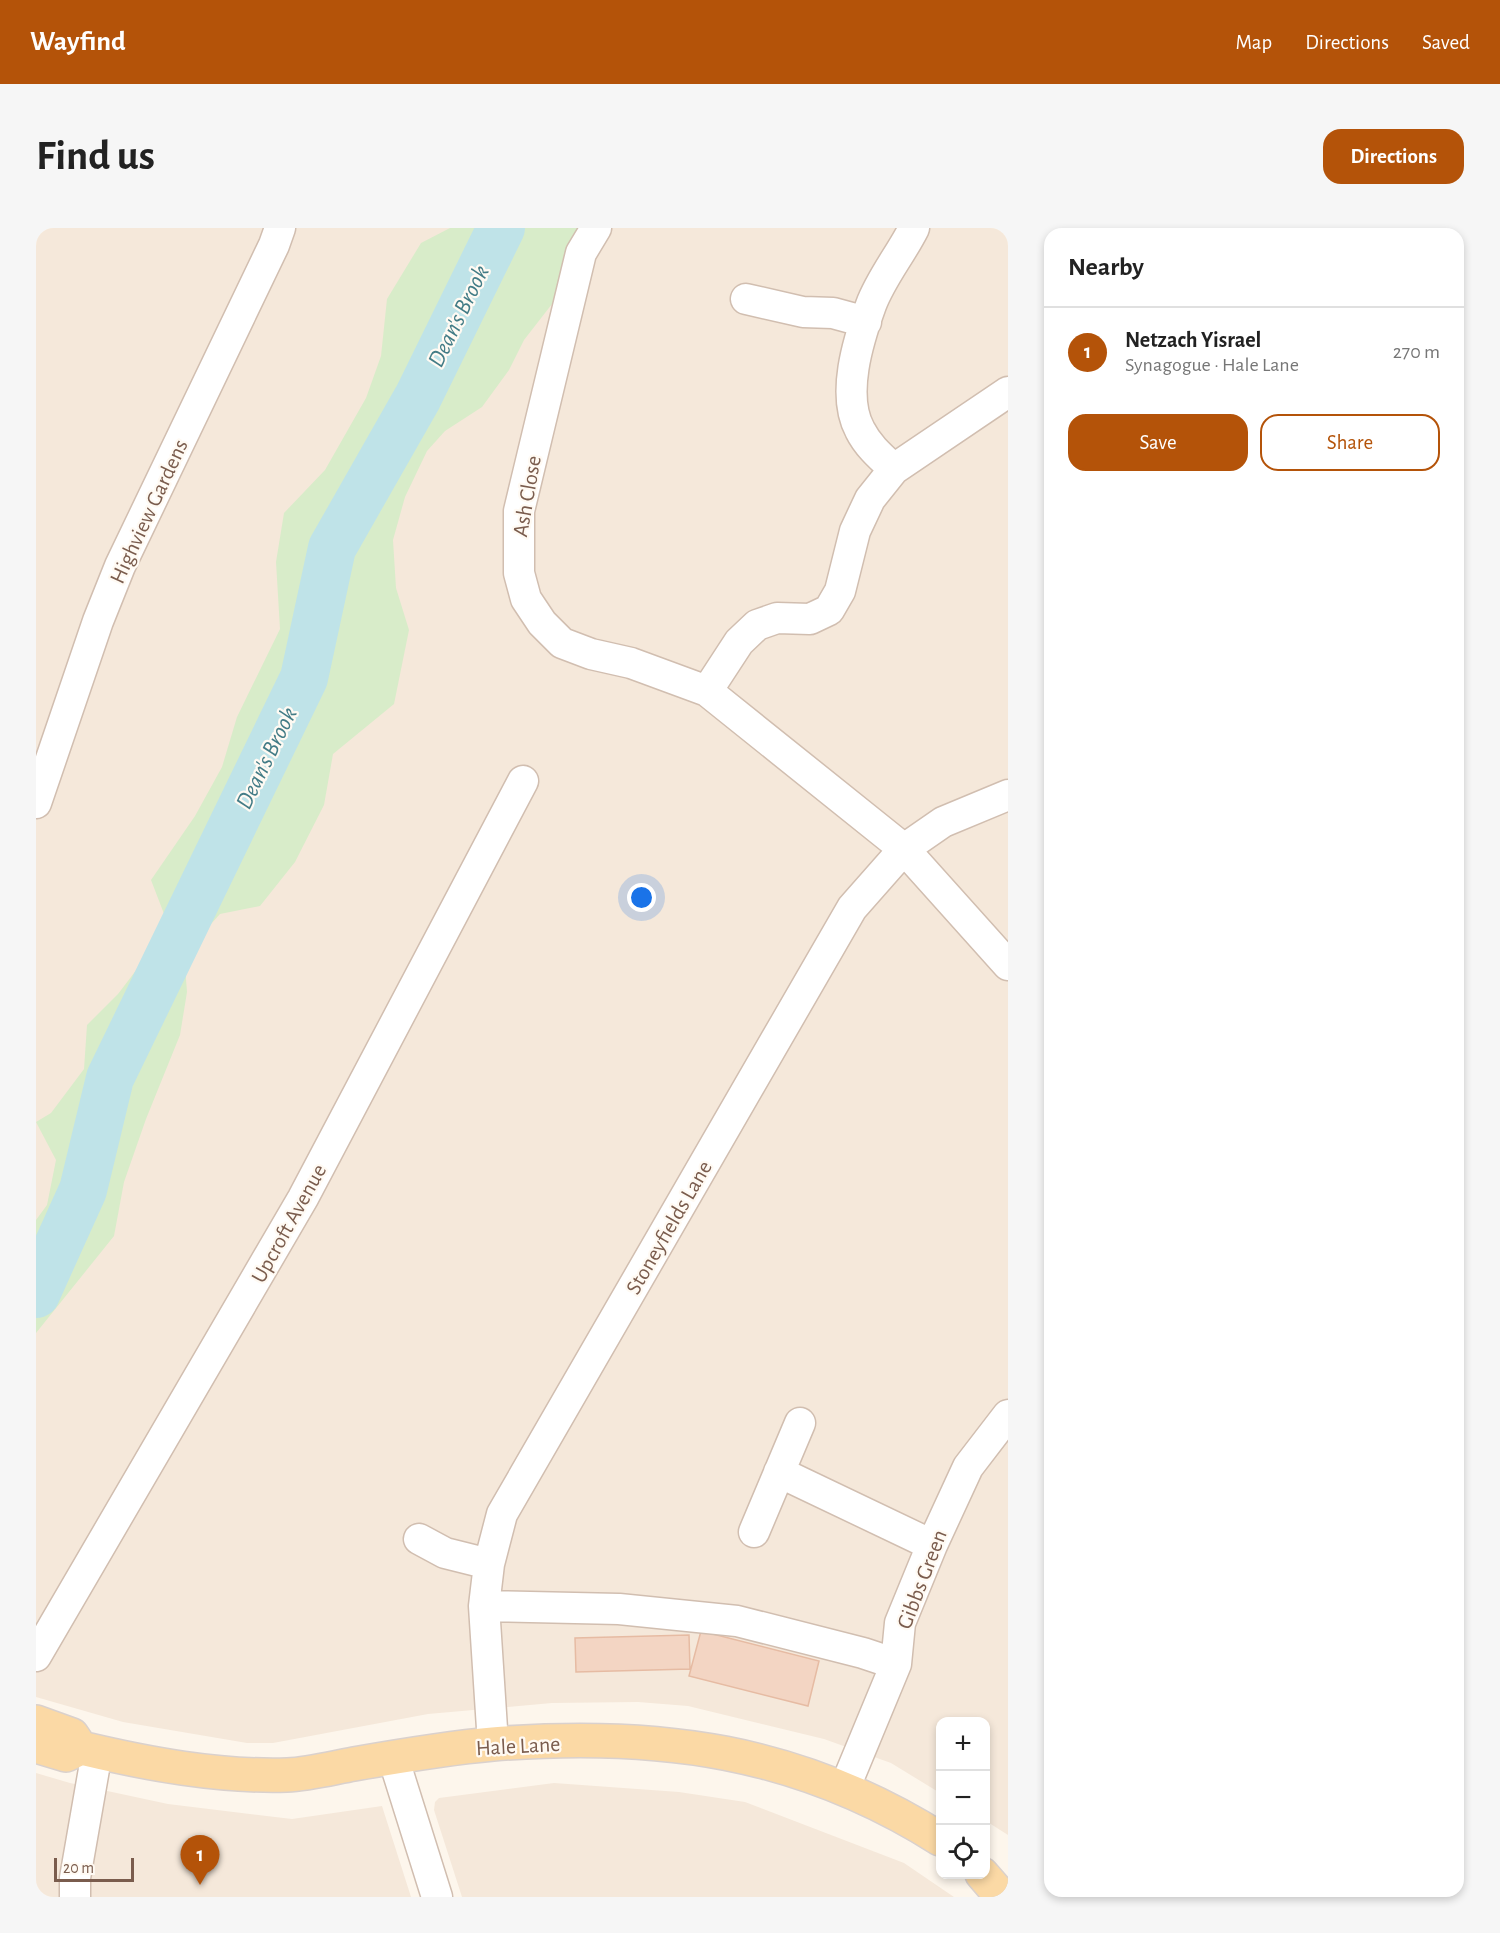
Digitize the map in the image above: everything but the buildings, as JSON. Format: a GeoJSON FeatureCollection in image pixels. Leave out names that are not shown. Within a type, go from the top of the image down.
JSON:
{"type":"FeatureCollection","features":[{"type":"Feature","properties":{"kind":"main road","name":"Hale Lane"},"geometry":{"type":"LineString","coordinates":[[36,1722],[72,1735],[89,1750]]}},
{"type":"Feature","properties":{"kind":"main road","name":"Hale Lane"},"geometry":{"type":"LineString","coordinates":[[36,1746],[66,1755],[89,1750],[179,1768],[245,1775],[290,1775],[393,1757],[493,1744],[653,1742],[720,1750],[779,1764],[845,1787],[909,1819],[936,1836]]}},
{"type":"Feature","properties":{"kind":"street","name":"Highview Gardens"},"geometry":{"type":"LineString","coordinates":[[36,803],[98,621],[120,566],[274,245],[280,228]]}},
{"type":"Feature","properties":{"kind":"street","name":"Ash Close"},"geometry":{"type":"LineString","coordinates":[[596,228],[589,235],[581,253],[519,511],[519,573],[526,599],[542,623],[562,643],[591,654],[631,663],[707,691],[904,849],[1008,965]]}},
{"type":"Feature","properties":{"kind":"street"},"geometry":{"type":"LineString","coordinates":[[894,469],[873,449],[860,430],[851,399],[851,382],[871,304],[914,228]]}},
{"type":"Feature","properties":{"kind":"street"},"geometry":{"type":"LineString","coordinates":[[746,299],[803,312],[833,313],[866,322]]}},
{"type":"Feature","properties":{"kind":"street"},"geometry":{"type":"LineString","coordinates":[[707,691],[739,642],[757,625],[777,618],[810,619],[829,610],[840,591],[851,545],[870,499],[894,469],[1008,392]]}},
{"type":"Feature","properties":{"kind":"street","name":"Upcroft Avenue"},"geometry":{"type":"LineString","coordinates":[[36,1656],[303,1198],[523,781]]}},
{"type":"Feature","properties":{"kind":"street","name":"Stoneyfields Lane"},"geometry":{"type":"LineString","coordinates":[[493,1744],[484,1606],[489,1564],[502,1514],[852,908],[904,849],[943,822],[1008,795]]}},
{"type":"Feature","properties":{"kind":"street","name":"Gibbs Green"},"geometry":{"type":"LineString","coordinates":[[845,1787],[896,1664],[900,1623],[932,1545],[968,1467],[1008,1414]]}},
{"type":"Feature","properties":{"kind":"street"},"geometry":{"type":"LineString","coordinates":[[754,1532],[800,1423]]}},
{"type":"Feature","properties":{"kind":"street"},"geometry":{"type":"LineString","coordinates":[[779,1472],[932,1545]]}},
{"type":"Feature","properties":{"kind":"street"},"geometry":{"type":"LineString","coordinates":[[419,1539],[445,1553],[489,1564]]}},
{"type":"Feature","properties":{"kind":"street"},"geometry":{"type":"LineString","coordinates":[[484,1606],[619,1609],[737,1621],[863,1653],[896,1664]]}},
{"type":"Feature","properties":{"kind":"street"},"geometry":{"type":"LineString","coordinates":[[75,1897],[75,1878],[89,1750]]}},
{"type":"Feature","properties":{"kind":"street"},"geometry":{"type":"LineString","coordinates":[[393,1757],[437,1897]]}},
{"type":"Feature","properties":{"kind":"shaded area"},"geometry":{"type":"Polygon","coordinates":[[[36,228],[1008,228],[1008,1835],[990,1824],[990,1717],[936,1717],[936,1791],[891,1763],[824,1739],[688,1706],[638,1702],[552,1703],[428,1714],[273,1743],[247,1743],[123,1722],[36,1697],[36,228]],[[251,787],[174,944],[139,1022],[251,787]]]}},
{"type":"Feature","properties":{"kind":"shaded area"},"geometry":{"type":"Polygon","coordinates":[[[36,1773],[70,1783],[168,1804],[292,1819],[382,1806],[411,1897],[36,1897],[36,1773]]]}},
{"type":"Feature","properties":{"kind":"shaded area"},"geometry":{"type":"Polygon","coordinates":[[[554,1783],[679,1792],[745,1802],[904,1863],[954,1897],[462,1897],[434,1810],[435,1802],[439,1798],[554,1783]]]}},
{"type":"Feature","properties":{"kind":"green space"},"geometry":{"type":"Polygon","coordinates":[[[450,228],[590,228],[566,286],[524,340],[509,370],[482,407],[445,431],[427,451],[405,497],[393,540],[396,588],[409,630],[394,704],[333,754],[324,805],[295,862],[260,906],[220,914],[201,935],[166,919],[151,880],[195,816],[222,767],[237,717],[280,629],[276,562],[284,513],[325,470],[366,398],[381,356],[387,299],[421,243],[450,228]]]}},
{"type":"Feature","properties":{"kind":"green space"},"geometry":{"type":"Polygon","coordinates":[[[150,952],[185,966],[187,992],[180,1035],[146,1119],[124,1182],[114,1236],[36,1333],[36,1220],[47,1205],[56,1160],[36,1122],[51,1113],[84,1069],[87,1025],[118,994],[150,952]]]}},
{"type":"Feature","properties":{"kind":"waterway","name":"Dean's Brook"},"geometry":{"type":"LineString","coordinates":[[36,1294],[83,1190],[110,1078],[304,678],[332,548],[418,397],[501,228]]}},
{"type":"Feature","properties":{"kind":"place","name":"Netzach Yisrael"},"geometry":{"type":"Point","coordinates":[200,1885]}}]}
